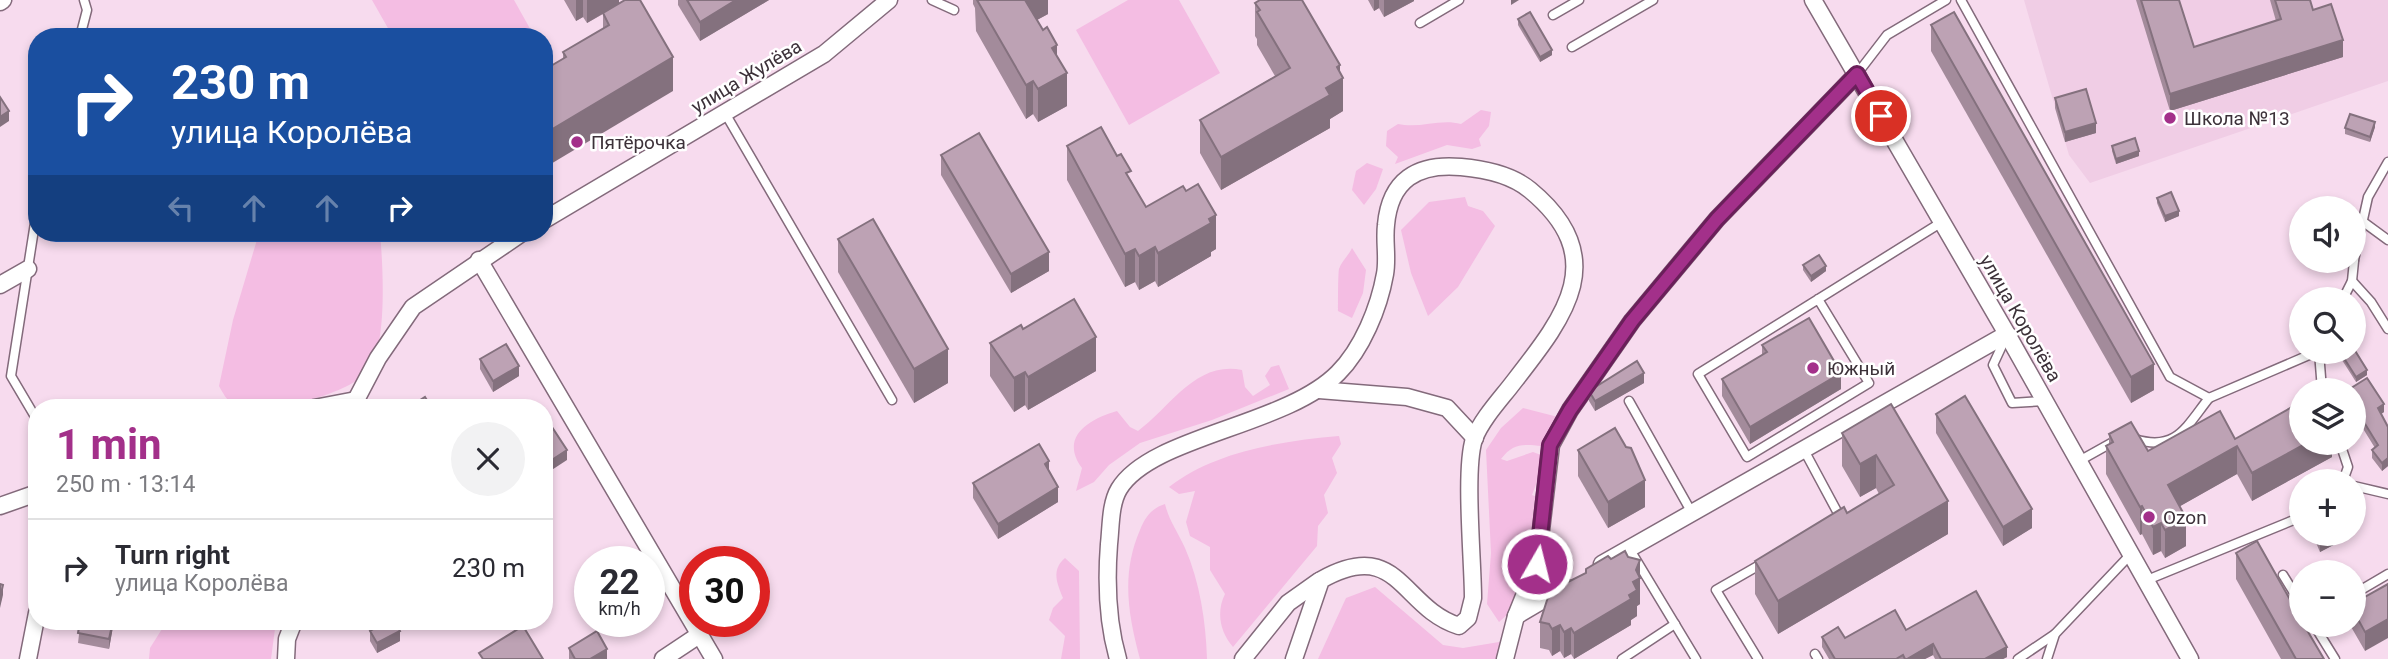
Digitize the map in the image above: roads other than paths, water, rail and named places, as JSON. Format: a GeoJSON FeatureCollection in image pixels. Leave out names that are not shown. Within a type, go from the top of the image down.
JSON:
{"type":"FeatureCollection","features":[{"type":"Feature","properties":{"kind":"street","name":"улица Жулёва"},"geometry":{"type":"LineString","coordinates":[[553,215],[824,54],[889,0]]}},
{"type":"Feature","properties":{"kind":"street","name":"улица Королёва"},"geometry":{"type":"LineString","coordinates":[[1813,0],[2007,334],[2190,659]]}},
{"type":"Feature","properties":{"kind":"street"},"geometry":{"type":"LineString","coordinates":[[1505,659],[1516,616],[1537,564],[1550,445],[1570,410],[1632,321],[1717,219],[1857,74]]}},
{"type":"Feature","properties":{"kind":"street"},"geometry":{"type":"LineString","coordinates":[[1118,659],[1111,636],[1107,587],[1109,548],[1117,492],[1132,471],[1319,390],[1340,372],[1361,341],[1385,275],[1385,226],[1393,191],[1410,175],[1428,169],[1453,166],[1492,172],[1526,187],[1548,205],[1569,233],[1574,258],[1572,289],[1557,326],[1492,410],[1475,438],[1471,462],[1473,598],[1468,618],[1459,626],[1441,621],[1409,588],[1390,574],[1367,564],[1342,568],[1288,603],[1243,659]]}},
{"type":"Feature","properties":{"kind":"street"},"geometry":{"type":"LineString","coordinates":[[358,399],[378,358],[413,307],[507,242]]}},
{"type":"Feature","properties":{"kind":"street"},"geometry":{"type":"LineString","coordinates":[[478,260],[679,601]]}},
{"type":"Feature","properties":{"kind":"street"},"geometry":{"type":"LineString","coordinates":[[0,285],[28,269]]}},
{"type":"Feature","properties":{"kind":"street"},"geometry":{"type":"LineString","coordinates":[[1516,616],[1629,548],[2007,334]]}},
{"type":"Feature","properties":{"kind":"street"},"geometry":{"type":"LineString","coordinates":[[1319,390],[1407,397],[1447,408],[1475,438]]}},
{"type":"Feature","properties":{"kind":"street"},"geometry":{"type":"LineString","coordinates":[[0,506],[28,496]]}},
{"type":"Feature","properties":{"kind":"street"},"geometry":{"type":"LineString","coordinates":[[1294,659],[1321,580]]}},
{"type":"Feature","properties":{"kind":"street"},"geometry":{"type":"LineString","coordinates":[[28,659],[34,630]]}},
{"type":"Feature","properties":{"kind":"street"},"geometry":{"type":"LineString","coordinates":[[286,659],[290,630]]}},
{"type":"Feature","properties":{"kind":"street"},"geometry":{"type":"LineString","coordinates":[[663,659],[696,637]]}},
{"type":"Feature","properties":{"kind":"street"},"geometry":{"type":"LineString","coordinates":[[700,637],[714,659]]}},
{"type":"Feature","properties":{"kind":"lane"},"geometry":{"type":"LineString","coordinates":[[82,28],[87,10],[83,0]]}},
{"type":"Feature","properties":{"kind":"lane"},"geometry":{"type":"LineString","coordinates":[[932,0],[954,10]]}},
{"type":"Feature","properties":{"kind":"lane"},"geometry":{"type":"LineString","coordinates":[[1420,23],[1459,0]]}},
{"type":"Feature","properties":{"kind":"lane"},"geometry":{"type":"LineString","coordinates":[[1553,15],[1579,0]]}},
{"type":"Feature","properties":{"kind":"lane"},"geometry":{"type":"LineString","coordinates":[[1572,47],[1653,0]]}},
{"type":"Feature","properties":{"kind":"lane"},"geometry":{"type":"LineString","coordinates":[[1857,74],[1886,35],[1946,0]]}},
{"type":"Feature","properties":{"kind":"lane"},"geometry":{"type":"LineString","coordinates":[[1961,0],[2170,377],[2209,398]]}},
{"type":"Feature","properties":{"kind":"lane"},"geometry":{"type":"LineString","coordinates":[[725,113],[892,400]]}},
{"type":"Feature","properties":{"kind":"lane"},"geometry":{"type":"LineString","coordinates":[[2366,205],[2388,162]]}},
{"type":"Feature","properties":{"kind":"lane"},"geometry":{"type":"LineString","coordinates":[[1818,299],[1869,383],[1747,457],[1698,374],[1941,222]]}},
{"type":"Feature","properties":{"kind":"lane"},"geometry":{"type":"LineString","coordinates":[[2366,224],[2388,240]]}},
{"type":"Feature","properties":{"kind":"lane"},"geometry":{"type":"LineString","coordinates":[[28,405],[10,376],[32,242]]}},
{"type":"Feature","properties":{"kind":"lane"},"geometry":{"type":"LineString","coordinates":[[2349,287],[2353,273]]}},
{"type":"Feature","properties":{"kind":"lane"},"geometry":{"type":"LineString","coordinates":[[2352,281],[2371,302],[2388,330]]}},
{"type":"Feature","properties":{"kind":"lane"},"geometry":{"type":"LineString","coordinates":[[2007,334],[1993,365],[2000,383],[2012,403],[2044,401]]}},
{"type":"Feature","properties":{"kind":"lane"},"geometry":{"type":"LineString","coordinates":[[2079,461],[2125,436],[2155,446],[2179,437],[2209,398],[2289,364]]}},
{"type":"Feature","properties":{"kind":"lane"},"geometry":{"type":"LineString","coordinates":[[1629,401],[1692,513]]}},
{"type":"Feature","properties":{"kind":"lane"},"geometry":{"type":"LineString","coordinates":[[1804,450],[1842,516],[1830,523]]}},
{"type":"Feature","properties":{"kind":"lane"},"geometry":{"type":"LineString","coordinates":[[2366,489],[2388,494]]}},
{"type":"Feature","properties":{"kind":"lane"},"geometry":{"type":"LineString","coordinates":[[2147,580],[2289,522]]}},
{"type":"Feature","properties":{"kind":"lane"},"geometry":{"type":"LineString","coordinates":[[1629,548],[1696,659]]}},
{"type":"Feature","properties":{"kind":"lane"},"geometry":{"type":"LineString","coordinates":[[2018,659],[2055,634],[2130,555]]}},
{"type":"Feature","properties":{"kind":"lane"},"geometry":{"type":"LineString","coordinates":[[1758,659],[1716,590],[1773,556]]}},
{"type":"Feature","properties":{"kind":"lane"},"geometry":{"type":"LineString","coordinates":[[2366,587],[2388,574]]}},
{"type":"Feature","properties":{"kind":"lane"},"geometry":{"type":"LineString","coordinates":[[2283,575],[2289,585]]}},
{"type":"Feature","properties":{"kind":"lane"},"geometry":{"type":"LineString","coordinates":[[1622,659],[1675,624]]}},
{"type":"Feature","properties":{"kind":"lane"},"geometry":{"type":"LineString","coordinates":[[2047,659],[2055,634]]}},
{"type":"Feature","properties":{"kind":"lane"},"geometry":{"type":"LineString","coordinates":[[2321,637],[2335,659]]}},
{"type":"Feature","properties":{"kind":"place","name":"Школа №13"},"geometry":{"type":"Point","coordinates":[2170,118]}},
{"type":"Feature","properties":{"kind":"place","name":"Пятёрочка"},"geometry":{"type":"Point","coordinates":[577,142]}},
{"type":"Feature","properties":{"kind":"place","name":"Южный"},"geometry":{"type":"Point","coordinates":[1813,368]}},
{"type":"Feature","properties":{"kind":"place","name":"Ozon"},"geometry":{"type":"Point","coordinates":[2149,517]}}]}
